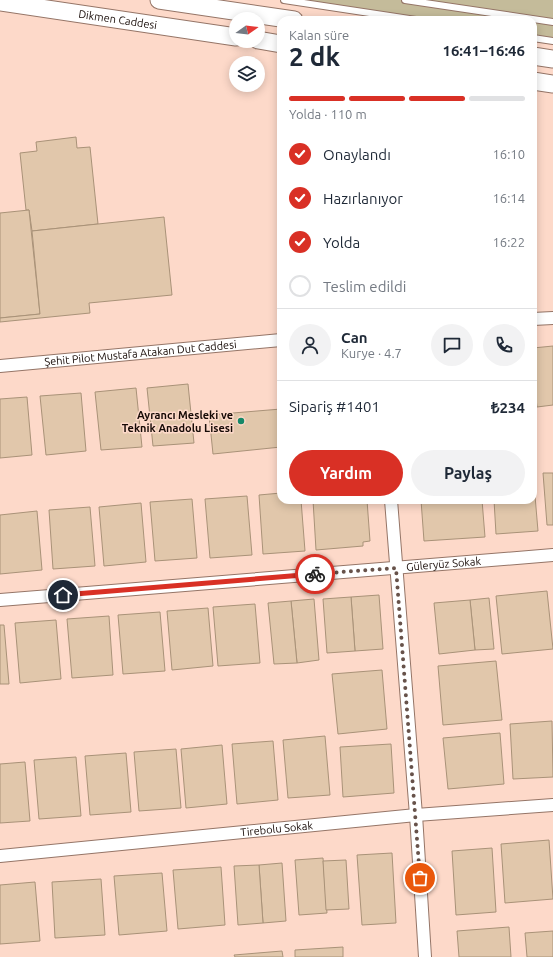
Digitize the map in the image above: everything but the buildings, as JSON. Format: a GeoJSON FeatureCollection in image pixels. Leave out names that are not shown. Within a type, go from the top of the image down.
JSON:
{"type":"FeatureCollection","features":[{"type":"Feature","properties":{"kind":"main road"},"geometry":{"type":"LineString","coordinates":[[159,0],[277,17]]}},
{"type":"Feature","properties":{"kind":"main road","name":"Dikmen Caddesi"},"geometry":{"type":"LineString","coordinates":[[0,2],[229,36]]}},
{"type":"Feature","properties":{"kind":"main road"},"geometry":{"type":"LineString","coordinates":[[265,41],[277,43]]}},
{"type":"Feature","properties":{"kind":"main road"},"geometry":{"type":"LineString","coordinates":[[537,57],[553,59]]}},
{"type":"Feature","properties":{"kind":"main road"},"geometry":{"type":"LineString","coordinates":[[537,82],[553,84]]}},
{"type":"Feature","properties":{"kind":"street"},"geometry":{"type":"LineString","coordinates":[[537,319],[553,318]]}},
{"type":"Feature","properties":{"kind":"street","name":"Şehit Pilot Mustafa Atakan Dut Caddesi"},"geometry":{"type":"LineString","coordinates":[[0,366],[277,340]]}},
{"type":"Feature","properties":{"kind":"street"},"geometry":{"type":"LineString","coordinates":[[391,504],[416,815],[425,957]]}},
{"type":"Feature","properties":{"kind":"street","name":"Güleryüz Sokak"},"geometry":{"type":"LineString","coordinates":[[0,600],[553,555]]}},
{"type":"Feature","properties":{"kind":"street","name":"Tirebolu Sokak"},"geometry":{"type":"LineString","coordinates":[[0,856],[416,815],[553,805]]}},
{"type":"Feature","properties":{"kind":"lane"},"geometry":{"type":"LineString","coordinates":[[284,0],[390,16]]}},
{"type":"Feature","properties":{"kind":"lane"},"geometry":{"type":"LineString","coordinates":[[405,0],[511,16]]}},
{"type":"Feature","properties":{"kind":"lane"},"geometry":{"type":"LineString","coordinates":[[441,6],[445,0]]}},
{"type":"Feature","properties":{"kind":"lane"},"geometry":{"type":"LineString","coordinates":[[537,20],[553,22]]}},
{"type":"Feature","properties":{"kind":"lane"},"geometry":{"type":"LineString","coordinates":[[537,39],[553,41]]}},
{"type":"Feature","properties":{"kind":"shaded area"},"geometry":{"type":"Polygon","coordinates":[[[284,0],[553,0],[553,41],[537,39],[537,16],[390,16],[284,0]]]}},
{"type":"Feature","properties":{"kind":"way so far"},"geometry":{"type":"LineString","coordinates":[[315,574],[396,568],[420,878]]}},
{"type":"Feature","properties":{"kind":"place","name":"Ayrancı Mesleki ve Teknik Anadolu Lisesi"},"geometry":{"type":"Point","coordinates":[241,421]}},
{"type":"Feature","properties":{"kind":"route"},"geometry":{"type":"LineString","coordinates":[[63,595],[315,574]]}}]}
